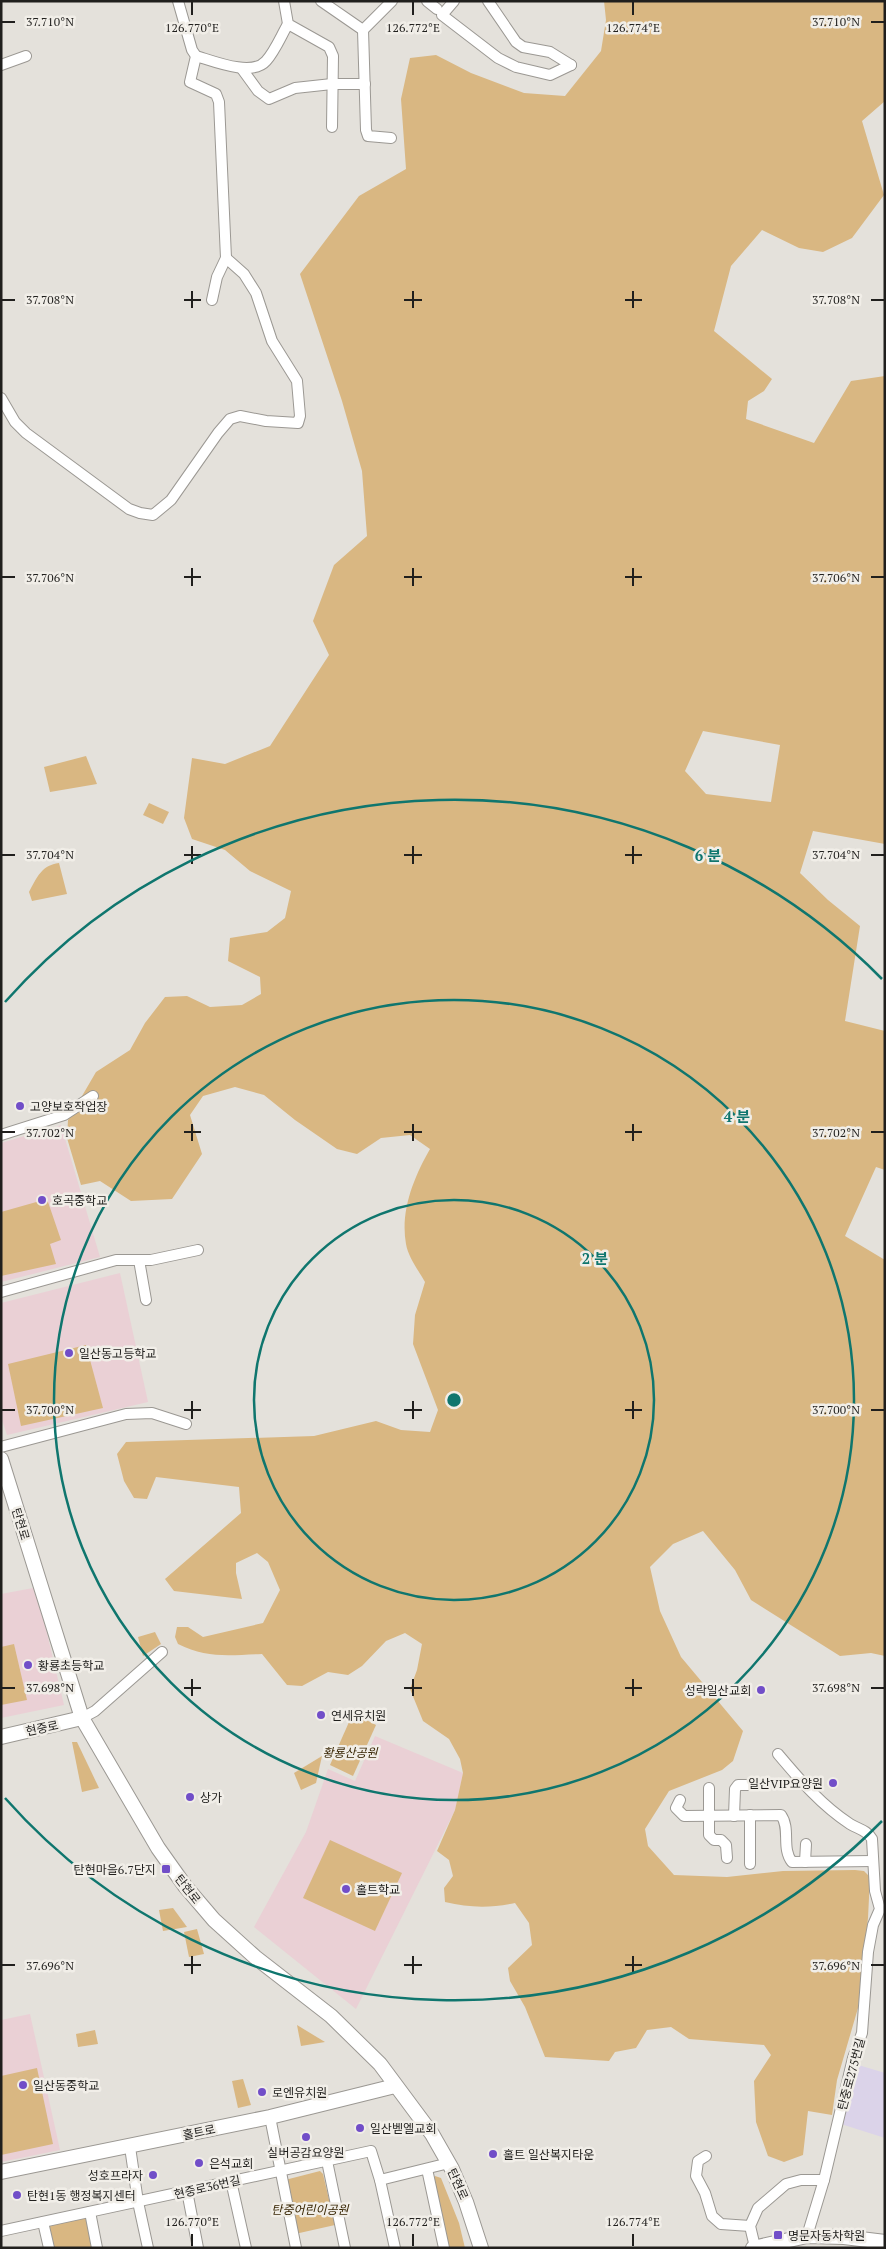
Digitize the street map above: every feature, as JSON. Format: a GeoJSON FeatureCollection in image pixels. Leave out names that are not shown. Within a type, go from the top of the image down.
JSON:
{"type":"FeatureCollection","features":[{"type":"Feature","properties":{"kind":"main road","name":"탄현로"},"geometry":{"type":"LineString","coordinates":[[1,1459],[82,1718],[158,1848],[208,1914],[255,1957],[331,2016],[380,2064],[432,2134],[449,2163],[466,2202],[481,2248]]}},
{"type":"Feature","properties":{"kind":"main road","name":"현중로"},"geometry":{"type":"LineString","coordinates":[[1,1737],[82,1718]]}},
{"type":"Feature","properties":{"kind":"main road","name":"홀트로"},"geometry":{"type":"LineString","coordinates":[[1,2172],[130,2147],[395,2086]]}},
{"type":"Feature","properties":{"kind":"main road"},"geometry":{"type":"LineString","coordinates":[[754,2248],[807,2236],[844,2237],[882,2242]]}},
{"type":"Feature","properties":{"kind":"street"},"geometry":{"type":"LineString","coordinates":[[178,1],[196,56],[190,82],[216,94],[219,102],[226,258],[217,277],[212,300]]}},
{"type":"Feature","properties":{"kind":"street"},"geometry":{"type":"LineString","coordinates":[[196,56],[242,69],[265,62],[288,24],[284,1]]}},
{"type":"Feature","properties":{"kind":"street"},"geometry":{"type":"LineString","coordinates":[[322,1],[363,30]]}},
{"type":"Feature","properties":{"kind":"street"},"geometry":{"type":"LineString","coordinates":[[427,1],[437,9]]}},
{"type":"Feature","properties":{"kind":"street"},"geometry":{"type":"LineString","coordinates":[[454,1],[442,15],[498,58],[516,67],[550,76],[571,65],[550,52],[523,47],[516,42],[488,1]]}},
{"type":"Feature","properties":{"kind":"street"},"geometry":{"type":"LineString","coordinates":[[386,3],[363,30],[366,130],[368,136],[391,138]]}},
{"type":"Feature","properties":{"kind":"street"},"geometry":{"type":"LineString","coordinates":[[288,24],[328,47],[333,56],[332,127]]}},
{"type":"Feature","properties":{"kind":"street"},"geometry":{"type":"LineString","coordinates":[[1,65],[26,56]]}},
{"type":"Feature","properties":{"kind":"street"},"geometry":{"type":"LineString","coordinates":[[242,69],[258,92],[269,98],[296,88],[332,84],[365,84]]}},
{"type":"Feature","properties":{"kind":"street"},"geometry":{"type":"LineString","coordinates":[[1,398],[15,422],[26,433],[129,509],[153,515],[171,500],[230,419],[240,416],[266,421],[298,423],[300,416],[297,381],[272,341],[256,293],[244,274],[226,258]]}},
{"type":"Feature","properties":{"kind":"street"},"geometry":{"type":"LineString","coordinates":[[1,1135],[64,1115],[93,1096]]}},
{"type":"Feature","properties":{"kind":"street"},"geometry":{"type":"LineString","coordinates":[[1,1292],[116,1260],[151,1260],[198,1250]]}},
{"type":"Feature","properties":{"kind":"street"},"geometry":{"type":"LineString","coordinates":[[139,1260],[146,1300]]}},
{"type":"Feature","properties":{"kind":"street"},"geometry":{"type":"LineString","coordinates":[[1,1447],[126,1414],[152,1413],[186,1424]]}},
{"type":"Feature","properties":{"kind":"street"},"geometry":{"type":"LineString","coordinates":[[82,1718],[95,1711],[162,1652]]}},
{"type":"Feature","properties":{"kind":"street","name":"탄중로275번길"},"geometry":{"type":"LineString","coordinates":[[778,1754],[816,1798],[851,1825],[869,1834],[872,1839],[875,1891],[882,1906],[873,1925],[868,1952],[862,2033],[853,2058],[824,2180],[807,2236]]}},
{"type":"Feature","properties":{"kind":"street"},"geometry":{"type":"LineString","coordinates":[[734,1816],[735,1789],[738,1784],[757,1784]]}},
{"type":"Feature","properties":{"kind":"street"},"geometry":{"type":"LineString","coordinates":[[709,1788],[709,1835],[714,1840],[721,1840],[726,1845],[727,1858]]}},
{"type":"Feature","properties":{"kind":"street"},"geometry":{"type":"LineString","coordinates":[[680,1800],[676,1808],[684,1816],[781,1815],[786,1821],[787,1856],[792,1862],[873,1861]]}},
{"type":"Feature","properties":{"kind":"street"},"geometry":{"type":"LineString","coordinates":[[750,1816],[750,1864]]}},
{"type":"Feature","properties":{"kind":"street"},"geometry":{"type":"LineString","coordinates":[[805,1862],[806,1844]]}},
{"type":"Feature","properties":{"kind":"street"},"geometry":{"type":"LineString","coordinates":[[270,2116],[296,2248]]}},
{"type":"Feature","properties":{"kind":"street"},"geometry":{"type":"LineString","coordinates":[[130,2147],[138,2202],[148,2248]]}},
{"type":"Feature","properties":{"kind":"street","name":"현중로36번길"},"geometry":{"type":"LineString","coordinates":[[1,2231],[372,2150],[380,2180]]}},
{"type":"Feature","properties":{"kind":"street"},"geometry":{"type":"LineString","coordinates":[[706,2156],[698,2161],[696,2176],[705,2193],[712,2216],[721,2224],[750,2226]]}},
{"type":"Feature","properties":{"kind":"street"},"geometry":{"type":"LineString","coordinates":[[327,2161],[345,2248]]}},
{"type":"Feature","properties":{"kind":"street"},"geometry":{"type":"LineString","coordinates":[[395,2248],[380,2180],[449,2163]]}},
{"type":"Feature","properties":{"kind":"street"},"geometry":{"type":"LineString","coordinates":[[427,2169],[444,2248]]}},
{"type":"Feature","properties":{"kind":"street"},"geometry":{"type":"LineString","coordinates":[[754,2248],[750,2226],[758,2208],[786,2184],[801,2180],[824,2180]]}},
{"type":"Feature","properties":{"kind":"street"},"geometry":{"type":"LineString","coordinates":[[231,2181],[246,2248]]}},
{"type":"Feature","properties":{"kind":"street"},"geometry":{"type":"LineString","coordinates":[[187,2191],[198,2248]]}},
{"type":"Feature","properties":{"kind":"street"},"geometry":{"type":"LineString","coordinates":[[90,2212],[97,2248]]}},
{"type":"Feature","properties":{"kind":"street"},"geometry":{"type":"LineString","coordinates":[[43,2222],[49,2248]]}},
{"type":"Feature","properties":{"kind":"shaded area","name":"호곡중학교"},"geometry":{"type":"Polygon","coordinates":[[[61,1125],[100,1257],[1,1282],[1,1143],[61,1125]]]}},
{"type":"Feature","properties":{"kind":"shaded area","name":"일산동고등학교"},"geometry":{"type":"Polygon","coordinates":[[[120,1273],[148,1402],[7,1435],[1,1417],[1,1303],[120,1273]]]}},
{"type":"Feature","properties":{"kind":"shaded area","name":"황룡초등학교"},"geometry":{"type":"Polygon","coordinates":[[[33,1588],[45,1625],[64,1705],[1,1718],[1,1594],[33,1588]]]}},
{"type":"Feature","properties":{"kind":"shaded area","name":"홀트학교"},"geometry":{"type":"Polygon","coordinates":[[[375,1736],[463,1773],[455,1810],[356,2009],[254,1927],[306,1832],[328,1769],[355,1781],[375,1736]]]}},
{"type":"Feature","properties":{"kind":"shaded area","name":"일산동중학교"},"geometry":{"type":"Polygon","coordinates":[[[30,2014],[60,2150],[1,2162],[1,2020],[30,2014]]]}},
{"type":"Feature","properties":{"kind":"shaded area"},"geometry":{"type":"Polygon","coordinates":[[[855,2064],[885,2073],[885,2138],[841,2124],[855,2064]]]}},
{"type":"Feature","properties":{"kind":"green space"},"geometry":{"type":"Polygon","coordinates":[[[604,1],[885,1],[885,101],[862,121],[884,195],[852,238],[823,252],[799,248],[762,230],[731,266],[714,331],[772,379],[764,391],[748,401],[746,419],[814,443],[851,381],[885,376],[885,844],[813,831],[800,873],[828,900],[860,926],[845,1021],[885,1031],[885,1170],[876,1167],[845,1236],[885,1260],[885,1656],[871,1653],[840,1656],[751,1600],[735,1570],[703,1531],[673,1544],[650,1567],[660,1611],[681,1657],[743,1731],[733,1761],[722,1770],[669,1791],[645,1829],[648,1846],[674,1875],[727,1877],[783,1871],[855,1870],[864,1871],[870,1877],[868,1918],[858,2008],[837,2080],[832,2115],[808,2111],[803,2155],[784,2162],[768,2156],[756,2122],[754,2081],[771,2055],[764,2045],[689,2039],[671,2027],[647,2030],[636,2048],[615,2052],[609,2061],[545,2057],[525,2007],[510,1981],[508,1968],[532,1945],[529,1923],[515,1903],[480,1907],[445,1902],[444,1888],[453,1876],[449,1860],[437,1851],[455,1810],[463,1773],[460,1759],[449,1739],[423,1721],[410,1689],[417,1670],[422,1644],[405,1633],[386,1641],[362,1666],[348,1675],[328,1672],[302,1686],[287,1685],[262,1654],[209,1654],[178,1644],[175,1637],[177,1627],[188,1627],[203,1637],[263,1623],[280,1590],[268,1562],[257,1553],[236,1563],[236,1573],[242,1599],[174,1591],[165,1579],[241,1513],[239,1487],[156,1477],[147,1499],[134,1498],[124,1481],[117,1454],[126,1442],[314,1436],[376,1421],[401,1430],[430,1432],[438,1410],[413,1344],[415,1315],[425,1282],[409,1254],[406,1244],[405,1219],[414,1183],[430,1149],[410,1135],[381,1138],[357,1154],[337,1149],[295,1120],[264,1095],[235,1087],[203,1096],[190,1115],[202,1154],[172,1199],[131,1201],[100,1181],[81,1185],[67,1138],[68,1120],[96,1072],[130,1050],[145,1023],[165,997],[187,996],[210,1007],[242,1005],[261,994],[260,977],[228,961],[230,938],[267,932],[285,918],[291,891],[250,871],[225,850],[192,839],[184,818],[192,758],[225,764],[270,746],[329,655],[313,621],[334,565],[367,536],[362,471],[342,401],[300,274],[359,196],[406,169],[401,99],[410,58],[436,55],[471,73],[524,93],[565,96],[601,51],[606,20],[604,1]],[[703,731],[685,771],[706,794],[771,802],[780,745],[703,731]]]}},
{"type":"Feature","properties":{"kind":"green space"},"geometry":{"type":"Polygon","coordinates":[[[86,756],[97,784],[50,792],[44,767],[86,756]]]}},
{"type":"Feature","properties":{"kind":"green space"},"geometry":{"type":"Polygon","coordinates":[[[149,803],[169,812],[163,824],[143,815],[149,803]]]}},
{"type":"Feature","properties":{"kind":"green space"},"geometry":{"type":"Polygon","coordinates":[[[59,863],[67,894],[32,901],[29,892],[38,877],[48,866],[59,863]]]}},
{"type":"Feature","properties":{"kind":"green space"},"geometry":{"type":"Polygon","coordinates":[[[47,1199],[61,1240],[50,1244],[56,1264],[1,1276],[1,1212],[47,1199]]]}},
{"type":"Feature","properties":{"kind":"green space"},"geometry":{"type":"Polygon","coordinates":[[[86,1345],[103,1408],[21,1426],[8,1364],[86,1345]]]}},
{"type":"Feature","properties":{"kind":"green space"},"geometry":{"type":"Polygon","coordinates":[[[155,1632],[161,1644],[143,1656],[138,1637],[155,1632]]]}},
{"type":"Feature","properties":{"kind":"green space"},"geometry":{"type":"Polygon","coordinates":[[[14,1644],[27,1700],[1,1705],[1,1647],[14,1644]]]}},
{"type":"Feature","properties":{"kind":"green space","name":"황룡산공원"},"geometry":{"type":"Polygon","coordinates":[[[353,1713],[376,1725],[353,1776],[330,1765],[353,1713]]]}},
{"type":"Feature","properties":{"kind":"green space"},"geometry":{"type":"Polygon","coordinates":[[[72,1742],[77,1742],[99,1788],[82,1792],[72,1742]]]}},
{"type":"Feature","properties":{"kind":"green space"},"geometry":{"type":"Polygon","coordinates":[[[322,1756],[316,1783],[301,1790],[294,1773],[322,1756]]]}},
{"type":"Feature","properties":{"kind":"green space"},"geometry":{"type":"Polygon","coordinates":[[[330,1840],[402,1873],[375,1931],[303,1898],[330,1840]]]}},
{"type":"Feature","properties":{"kind":"green space"},"geometry":{"type":"Polygon","coordinates":[[[173,1908],[187,1927],[163,1931],[159,1910],[173,1908]]]}},
{"type":"Feature","properties":{"kind":"green space"},"geometry":{"type":"Polygon","coordinates":[[[197,1929],[204,1954],[189,1957],[184,1932],[197,1929]]]}},
{"type":"Feature","properties":{"kind":"green space"},"geometry":{"type":"Polygon","coordinates":[[[297,2025],[325,2042],[301,2046],[297,2025]]]}},
{"type":"Feature","properties":{"kind":"green space"},"geometry":{"type":"Polygon","coordinates":[[[95,2030],[98,2044],[78,2047],[76,2034],[95,2030]]]}},
{"type":"Feature","properties":{"kind":"green space"},"geometry":{"type":"Polygon","coordinates":[[[37,2068],[53,2144],[1,2155],[1,2076],[37,2068]]]}},
{"type":"Feature","properties":{"kind":"green space"},"geometry":{"type":"Polygon","coordinates":[[[243,2079],[251,2105],[238,2108],[232,2081],[243,2079]]]}},
{"type":"Feature","properties":{"kind":"green space","name":"탄중어린이공원"},"geometry":{"type":"Polygon","coordinates":[[[320,2171],[323,2174],[335,2225],[295,2234],[285,2180],[320,2171]]]}},
{"type":"Feature","properties":{"kind":"green space"},"geometry":{"type":"Polygon","coordinates":[[[435,2176],[441,2178],[459,2223],[465,2248],[448,2248],[431,2181],[435,2176]]]}},
{"type":"Feature","properties":{"kind":"green space"},"geometry":{"type":"Polygon","coordinates":[[[85,2218],[89,2220],[96,2248],[51,2248],[47,2228],[51,2224],[85,2218]]]}},
{"type":"Feature","properties":{"kind":"place","name":"고양보호작업장"},"geometry":{"type":"Point","coordinates":[20,1106]}},
{"type":"Feature","properties":{"kind":"place","name":"호곡중학교"},"geometry":{"type":"Point","coordinates":[42,1200]}},
{"type":"Feature","properties":{"kind":"place","name":"일산동고등학교"},"geometry":{"type":"Point","coordinates":[69,1353]}},
{"type":"Feature","properties":{"kind":"place","name":"황룡초등학교"},"geometry":{"type":"Point","coordinates":[28,1665]}},
{"type":"Feature","properties":{"kind":"place","name":"성락일산교회"},"geometry":{"type":"Point","coordinates":[761,1690]}},
{"type":"Feature","properties":{"kind":"place","name":"연세유치원"},"geometry":{"type":"Point","coordinates":[321,1715]}},
{"type":"Feature","properties":{"kind":"place","name":"일산VIP요양원"},"geometry":{"type":"Point","coordinates":[833,1783]}},
{"type":"Feature","properties":{"kind":"place","name":"상가"},"geometry":{"type":"Point","coordinates":[190,1797]}},
{"type":"Feature","properties":{"kind":"place","name":"탄현마을6.7단지"},"geometry":{"type":"Point","coordinates":[166,1869]}},
{"type":"Feature","properties":{"kind":"place","name":"홀트학교"},"geometry":{"type":"Point","coordinates":[346,1889]}},
{"type":"Feature","properties":{"kind":"place","name":"일산동중학교"},"geometry":{"type":"Point","coordinates":[23,2085]}},
{"type":"Feature","properties":{"kind":"place","name":"로엔유치원"},"geometry":{"type":"Point","coordinates":[262,2092]}},
{"type":"Feature","properties":{"kind":"place","name":"일산벧엘교회"},"geometry":{"type":"Point","coordinates":[360,2128]}},
{"type":"Feature","properties":{"kind":"place","name":"실버공감요양원"},"geometry":{"type":"Point","coordinates":[306,2137]}},
{"type":"Feature","properties":{"kind":"place","name":"홀트 일산복지타운"},"geometry":{"type":"Point","coordinates":[493,2154]}},
{"type":"Feature","properties":{"kind":"place","name":"은석교회"},"geometry":{"type":"Point","coordinates":[199,2163]}},
{"type":"Feature","properties":{"kind":"place","name":"성호프라자"},"geometry":{"type":"Point","coordinates":[153,2175]}},
{"type":"Feature","properties":{"kind":"place","name":"탄현1동 행정복지센터"},"geometry":{"type":"Point","coordinates":[17,2195]}},
{"type":"Feature","properties":{"kind":"place","name":"명문자동차학원"},"geometry":{"type":"Point","coordinates":[778,2235]}}]}
